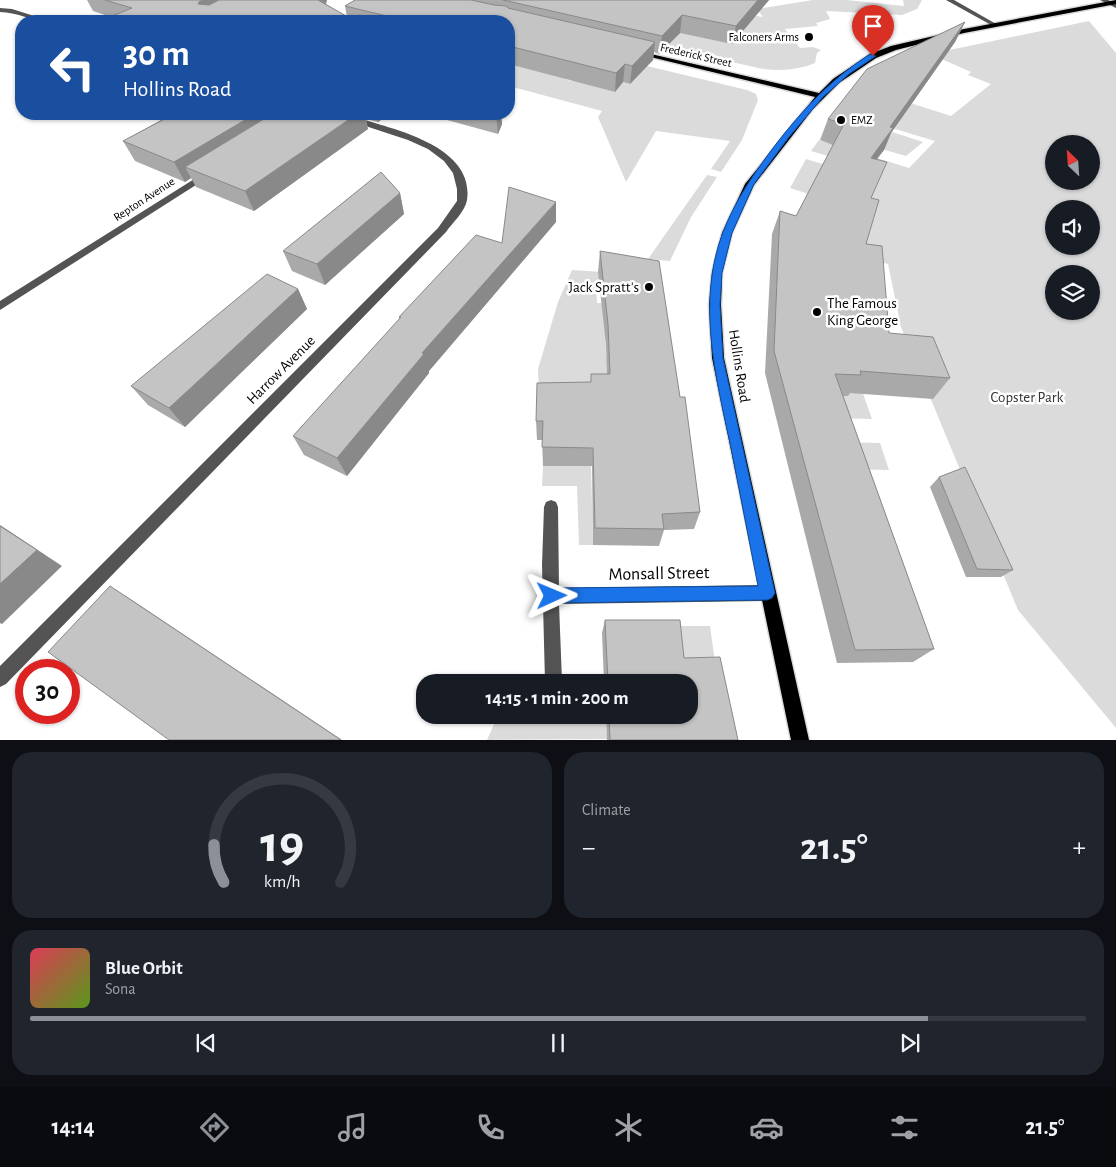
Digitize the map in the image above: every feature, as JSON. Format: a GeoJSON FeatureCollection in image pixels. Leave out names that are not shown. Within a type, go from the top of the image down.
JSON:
{"type":"FeatureCollection","features":[{"type":"Feature","properties":{"kind":"main road","name":"Hollins Road"},"geometry":{"type":"LineString","coordinates":[[800,740],[718,358],[715,305],[717,273],[727,233],[745,192],[786,136],[820,96],[846,73],[873,56],[931,38],[1111,3]]}},
{"type":"Feature","properties":{"kind":"main road","name":"Frederick Street"},"geometry":{"type":"LineString","coordinates":[[627,51],[820,96]]}},
{"type":"Feature","properties":{"kind":"street"},"geometry":{"type":"LineString","coordinates":[[949,0],[995,25]]}},
{"type":"Feature","properties":{"kind":"street"},"geometry":{"type":"LineString","coordinates":[[0,10],[10,10],[27,15]]}},
{"type":"Feature","properties":{"kind":"street","name":"Harrow Avenue"},"geometry":{"type":"LineString","coordinates":[[0,678],[442,230],[462,200],[462,183],[457,169],[443,155],[415,139],[353,120]]}},
{"type":"Feature","properties":{"kind":"street","name":"Repton Avenue"},"geometry":{"type":"LineString","coordinates":[[0,306],[218,167]]}},
{"type":"Feature","properties":{"kind":"street"},"geometry":{"type":"LineString","coordinates":[[551,507],[553,674]]}},
{"type":"Feature","properties":{"kind":"street","name":"Monsall Street"},"geometry":{"type":"LineString","coordinates":[[552,596],[767,593]]}},
{"type":"Feature","properties":{"kind":"green space"},"geometry":{"type":"Polygon","coordinates":[[[505,0],[662,0],[763,17],[757,9],[813,0],[847,0],[904,6],[903,0],[922,0],[917,9],[902,15],[826,11],[830,19],[816,23],[818,26],[785,29],[800,48],[813,47],[821,50],[817,53],[815,63],[796,69],[777,70],[763,69],[647,43],[505,0]]]}},
{"type":"Feature","properties":{"kind":"green space","name":"Copster Park"},"geometry":{"type":"Polygon","coordinates":[[[1089,21],[1116,53],[1116,728],[1018,610],[901,327],[888,264],[826,249],[850,207],[790,188],[806,159],[826,165],[852,163],[811,151],[819,140],[909,168],[935,141],[842,113],[867,89],[951,116],[991,84],[968,75],[971,72],[930,54],[1089,21]]]}},
{"type":"Feature","properties":{"kind":"green space"},"geometry":{"type":"Polygon","coordinates":[[[515,60],[571,81],[575,76],[597,87],[615,92],[623,82],[630,84],[647,66],[747,90],[756,94],[758,100],[742,140],[721,172],[711,169],[730,141],[656,131],[626,182],[598,117],[602,111],[515,88],[515,60]]]}},
{"type":"Feature","properties":{"kind":"green space"},"geometry":{"type":"Polygon","coordinates":[[[892,132],[923,142],[906,156],[878,148],[892,132]]]}},
{"type":"Feature","properties":{"kind":"green space"},"geometry":{"type":"Polygon","coordinates":[[[707,175],[717,177],[691,217],[670,261],[648,259],[707,175]]]}},
{"type":"Feature","properties":{"kind":"green space"},"geometry":{"type":"Polygon","coordinates":[[[572,270],[602,272],[603,285],[596,286],[597,303],[603,303],[609,391],[539,395],[538,369],[558,302],[572,270]]]}},
{"type":"Feature","properties":{"kind":"green space"},"geometry":{"type":"Polygon","coordinates":[[[855,371],[872,419],[830,418],[823,396],[848,396],[855,371]]]}},
{"type":"Feature","properties":{"kind":"green space"},"geometry":{"type":"Polygon","coordinates":[[[838,442],[880,443],[889,470],[847,469],[838,442]]]}},
{"type":"Feature","properties":{"kind":"green space"},"geometry":{"type":"Polygon","coordinates":[[[543,466],[591,466],[593,545],[579,545],[577,486],[542,486],[543,466]]]}},
{"type":"Feature","properties":{"kind":"green space"},"geometry":{"type":"Polygon","coordinates":[[[611,626],[710,626],[716,669],[678,669],[611,626]]]}},
{"type":"Feature","properties":{"kind":"green space"},"geometry":{"type":"Polygon","coordinates":[[[494,724],[606,724],[607,739],[487,740],[494,724]]]}},
{"type":"Feature","properties":{"kind":"building"},"geometry":{"type":"Polygon","coordinates":[[[105,0],[202,0],[198,4],[209,5],[219,0],[318,0],[344,15],[115,15],[132,8],[105,0]]]}},
{"type":"Feature","properties":{"kind":"building"},"geometry":{"type":"Polygon","coordinates":[[[355,0],[471,0],[506,6],[655,42],[632,66],[625,64],[616,73],[515,48],[515,15],[383,15],[345,6],[355,0]]]}},
{"type":"Feature","properties":{"kind":"building"},"geometry":{"type":"Polygon","coordinates":[[[503,0],[758,0],[736,26],[682,15],[662,36],[503,0]]]}},
{"type":"Feature","properties":{"kind":"building"},"geometry":{"type":"Polygon","coordinates":[[[965,22],[890,127],[893,128],[871,158],[887,162],[871,198],[879,200],[866,244],[882,246],[889,333],[933,337],[950,378],[860,371],[861,375],[835,374],[934,649],[855,650],[774,351],[780,211],[796,216],[844,124],[828,119],[867,69],[965,22]]]}},
{"type":"Feature","properties":{"kind":"building"},"geometry":{"type":"Polygon","coordinates":[[[163,120],[245,120],[174,162],[123,141],[163,120]]]}},
{"type":"Feature","properties":{"kind":"building"},"geometry":{"type":"Polygon","coordinates":[[[262,120],[348,120],[245,191],[185,167],[262,120]]]}},
{"type":"Feature","properties":{"kind":"building"},"geometry":{"type":"Polygon","coordinates":[[[381,172],[400,193],[317,264],[283,251],[381,172]]]}},
{"type":"Feature","properties":{"kind":"building"},"geometry":{"type":"Polygon","coordinates":[[[509,187],[556,202],[422,353],[424,354],[337,458],[293,436],[401,317],[399,317],[476,235],[502,243],[509,187]]]}},
{"type":"Feature","properties":{"kind":"building"},"geometry":{"type":"Polygon","coordinates":[[[600,251],[659,261],[680,397],[685,397],[700,512],[662,514],[664,529],[595,528],[593,448],[542,447],[543,421],[536,421],[537,383],[591,382],[591,374],[610,374],[608,324],[600,251]]]}},
{"type":"Feature","properties":{"kind":"building"},"geometry":{"type":"Polygon","coordinates":[[[267,274],[298,289],[169,408],[131,386],[267,274]]]}},
{"type":"Feature","properties":{"kind":"building"},"geometry":{"type":"Polygon","coordinates":[[[965,467],[1013,570],[977,569],[939,477],[965,467]]]}},
{"type":"Feature","properties":{"kind":"building"},"geometry":{"type":"Polygon","coordinates":[[[0,526],[37,550],[0,584],[0,526]]]}},
{"type":"Feature","properties":{"kind":"building"},"geometry":{"type":"Polygon","coordinates":[[[110,586],[341,740],[169,740],[80,675],[80,659],[58,659],[48,652],[110,586]]]}},
{"type":"Feature","properties":{"kind":"building"},"geometry":{"type":"Polygon","coordinates":[[[605,620],[680,620],[684,658],[720,657],[738,740],[610,740],[609,724],[698,724],[698,674],[608,674],[605,620]]]}},
{"type":"Feature","properties":{"kind":"place","name":"Falconers Arms"},"geometry":{"type":"Point","coordinates":[809,37]}},
{"type":"Feature","properties":{"kind":"place","name":"EMZ"},"geometry":{"type":"Point","coordinates":[841,120]}},
{"type":"Feature","properties":{"kind":"place","name":"Jack Spratt's"},"geometry":{"type":"Point","coordinates":[649,287]}},
{"type":"Feature","properties":{"kind":"place","name":"The Famous King George"},"geometry":{"type":"Point","coordinates":[817,312]}},
{"type":"Feature","properties":{"kind":"route"},"geometry":{"type":"LineString","coordinates":[[552,596],[767,593],[718,358],[715,305],[717,273],[727,233],[750,184],[786,136],[820,96],[846,73],[873,56]]}}]}
